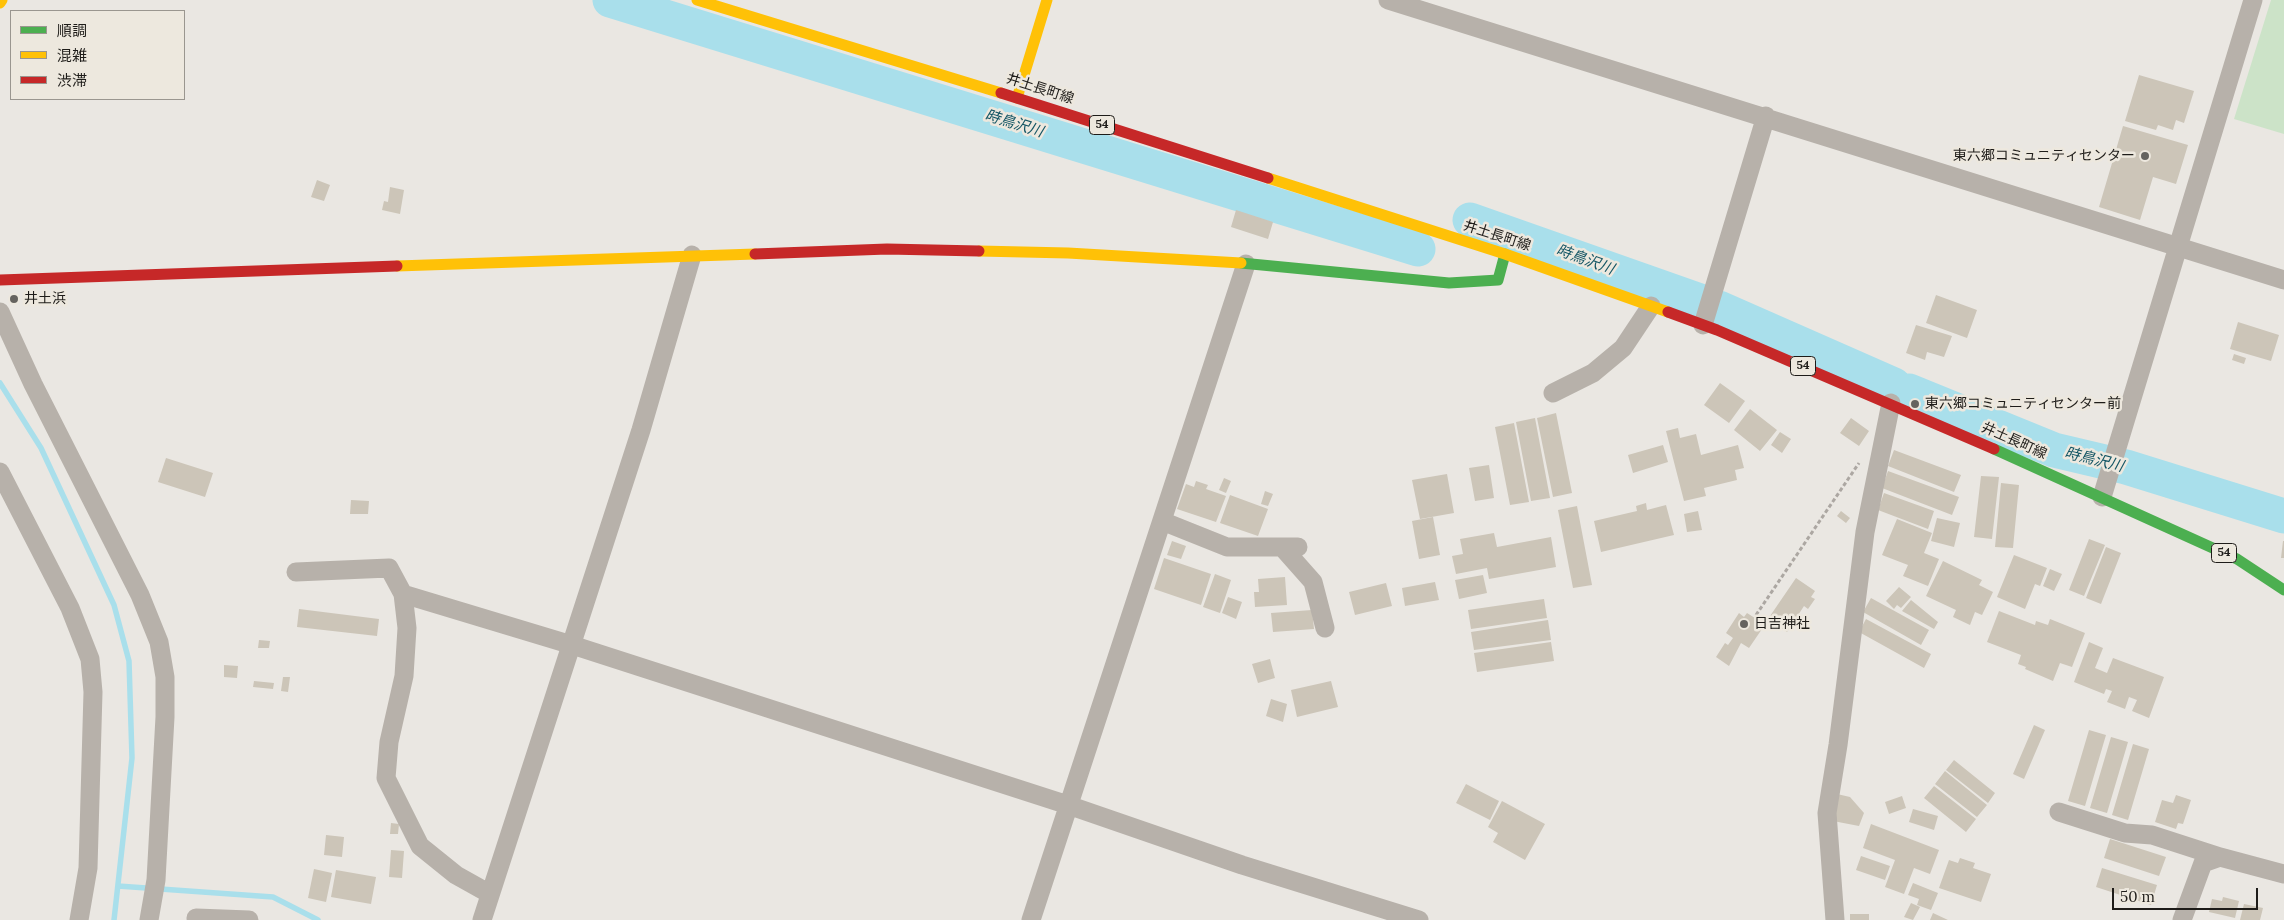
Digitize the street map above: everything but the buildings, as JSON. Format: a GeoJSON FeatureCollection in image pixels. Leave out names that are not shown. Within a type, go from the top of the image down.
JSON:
{"type":"FeatureCollection","features":[{"type":"Feature","properties":{"kind":"main road","name":"井土長町線"},"geometry":{"type":"LineString","coordinates":[[698,0],[1017,98],[1505,254],[1703,325],[1891,402],[2102,497],[2237,559],[2284,590]]}},
{"type":"Feature","properties":{"kind":"main road"},"geometry":{"type":"LineString","coordinates":[[1017,98],[1047,0]]}},
{"type":"Feature","properties":{"kind":"main road"},"geometry":{"type":"LineString","coordinates":[[0,280],[692,254],[897,250],[1068,253],[1246,264],[1449,283],[1498,280],[1505,254]]}},
{"type":"Feature","properties":{"kind":"street"},"geometry":{"type":"LineString","coordinates":[[1388,0],[1766,116],[2178,249],[2284,280]]}},
{"type":"Feature","properties":{"kind":"street"},"geometry":{"type":"LineString","coordinates":[[2102,497],[2253,0]]}},
{"type":"Feature","properties":{"kind":"street"},"geometry":{"type":"LineString","coordinates":[[1703,325],[1766,116]]}},
{"type":"Feature","properties":{"kind":"street"},"geometry":{"type":"LineString","coordinates":[[482,920],[641,430],[692,254]]}},
{"type":"Feature","properties":{"kind":"street"},"geometry":{"type":"LineString","coordinates":[[1031,920],[1246,264]]}},
{"type":"Feature","properties":{"kind":"street"},"geometry":{"type":"LineString","coordinates":[[1553,393],[1594,373],[1623,348],[1651,306]]}},
{"type":"Feature","properties":{"kind":"street"},"geometry":{"type":"LineString","coordinates":[[0,312],[33,384],[140,595],[159,642],[165,676],[165,700],[155,888],[150,920]]}},
{"type":"Feature","properties":{"kind":"street"},"geometry":{"type":"LineString","coordinates":[[1835,920],[1827,812],[1838,745],[1865,532],[1891,402]]}},
{"type":"Feature","properties":{"kind":"street"},"geometry":{"type":"LineString","coordinates":[[0,472],[70,608],[90,658],[93,692],[88,868],[79,920]]}},
{"type":"Feature","properties":{"kind":"street"},"geometry":{"type":"LineString","coordinates":[[1162,520],[1227,547],[1290,547],[1313,582],[1325,628]]}},
{"type":"Feature","properties":{"kind":"street"},"geometry":{"type":"LineString","coordinates":[[296,572],[389,568],[403,594],[407,628],[404,676],[390,742],[386,778],[420,846],[456,875],[490,894]]}},
{"type":"Feature","properties":{"kind":"street"},"geometry":{"type":"LineString","coordinates":[[403,594],[572,645],[1068,805],[1242,865],[1419,920]]}},
{"type":"Feature","properties":{"kind":"street"},"geometry":{"type":"LineString","coordinates":[[2059,812],[2125,833],[2152,835],[2220,857],[2284,874]]}},
{"type":"Feature","properties":{"kind":"street"},"geometry":{"type":"LineString","coordinates":[[2182,920],[2203,863],[2220,857]]}},
{"type":"Feature","properties":{"kind":"street"},"geometry":{"type":"LineString","coordinates":[[196,918],[249,920]]}},
{"type":"Feature","properties":{"kind":"path"},"geometry":{"type":"LineString","coordinates":[[1756,615],[1860,460]]}},
{"type":"Feature","properties":{"kind":"green space"},"geometry":{"type":"Polygon","coordinates":[[[2271,0],[2284,0],[2284,134],[2234,119],[2271,0]]]}},
{"type":"Feature","properties":{"kind":"waterway","name":"時鳥沢川"},"geometry":{"type":"LineString","coordinates":[[610,0],[1418,249]]}},
{"type":"Feature","properties":{"kind":"waterway","name":"時鳥沢川"},"geometry":{"type":"LineString","coordinates":[[1470,220],[1700,301]]}},
{"type":"Feature","properties":{"kind":"waterway","name":"時鳥沢川"},"geometry":{"type":"LineString","coordinates":[[1719,308],[1894,385]]}},
{"type":"Feature","properties":{"kind":"waterway"},"geometry":{"type":"LineString","coordinates":[[0,383],[41,448],[114,605],[129,661],[132,758],[114,920]]}},
{"type":"Feature","properties":{"kind":"waterway","name":"時鳥沢川"},"geometry":{"type":"LineString","coordinates":[[1909,391],[2054,450],[2126,467],[2284,516]]}},
{"type":"Feature","properties":{"kind":"waterway"},"geometry":{"type":"LineString","coordinates":[[118,886],[273,897],[318,920]]}},
{"type":"Feature","properties":{"kind":"traffic: fast"},"geometry":{"type":"LineString","coordinates":[[1241,263],[1449,283],[1498,280],[1505,254]]}},
{"type":"Feature","properties":{"kind":"traffic: fast"},"geometry":{"type":"LineString","coordinates":[[1994,449],[2237,559],[2284,590]]}},
{"type":"Feature","properties":{"kind":"traffic: slow"},"geometry":{"type":"LineString","coordinates":[[697,0],[1001,93]]}},
{"type":"Feature","properties":{"kind":"traffic: slow"},"geometry":{"type":"LineString","coordinates":[[1017,98],[1047,0]]}},
{"type":"Feature","properties":{"kind":"traffic: slow"},"geometry":{"type":"LineString","coordinates":[[1268,178],[1505,254],[1668,312]]}},
{"type":"Feature","properties":{"kind":"traffic: slow"},"geometry":{"type":"LineString","coordinates":[[979,251],[1068,253],[1241,263]]}},
{"type":"Feature","properties":{"kind":"traffic: slow"},"geometry":{"type":"LineString","coordinates":[[397,266],[755,254]]}},
{"type":"Feature","properties":{"kind":"traffic: jam"},"geometry":{"type":"LineString","coordinates":[[1001,93],[1268,178]]}},
{"type":"Feature","properties":{"kind":"traffic: jam"},"geometry":{"type":"LineString","coordinates":[[755,254],[887,249],[979,251]]}},
{"type":"Feature","properties":{"kind":"traffic: jam"},"geometry":{"type":"LineString","coordinates":[[0,280],[397,266]]}},
{"type":"Feature","properties":{"kind":"traffic: jam"},"geometry":{"type":"LineString","coordinates":[[1668,312],[1717,330],[1994,449]]}},
{"type":"Feature","properties":{"kind":"place","name":"東六郷コミュニティセンター"},"geometry":{"type":"Point","coordinates":[2145,156]}},
{"type":"Feature","properties":{"kind":"place","name":"井土浜"},"geometry":{"type":"Point","coordinates":[14,299]}},
{"type":"Feature","properties":{"kind":"place","name":"東六郷コミュニティセンター前"},"geometry":{"type":"Point","coordinates":[1915,404]}},
{"type":"Feature","properties":{"kind":"place","name":"日吉神社"},"geometry":{"type":"Point","coordinates":[1744,624]}}]}
